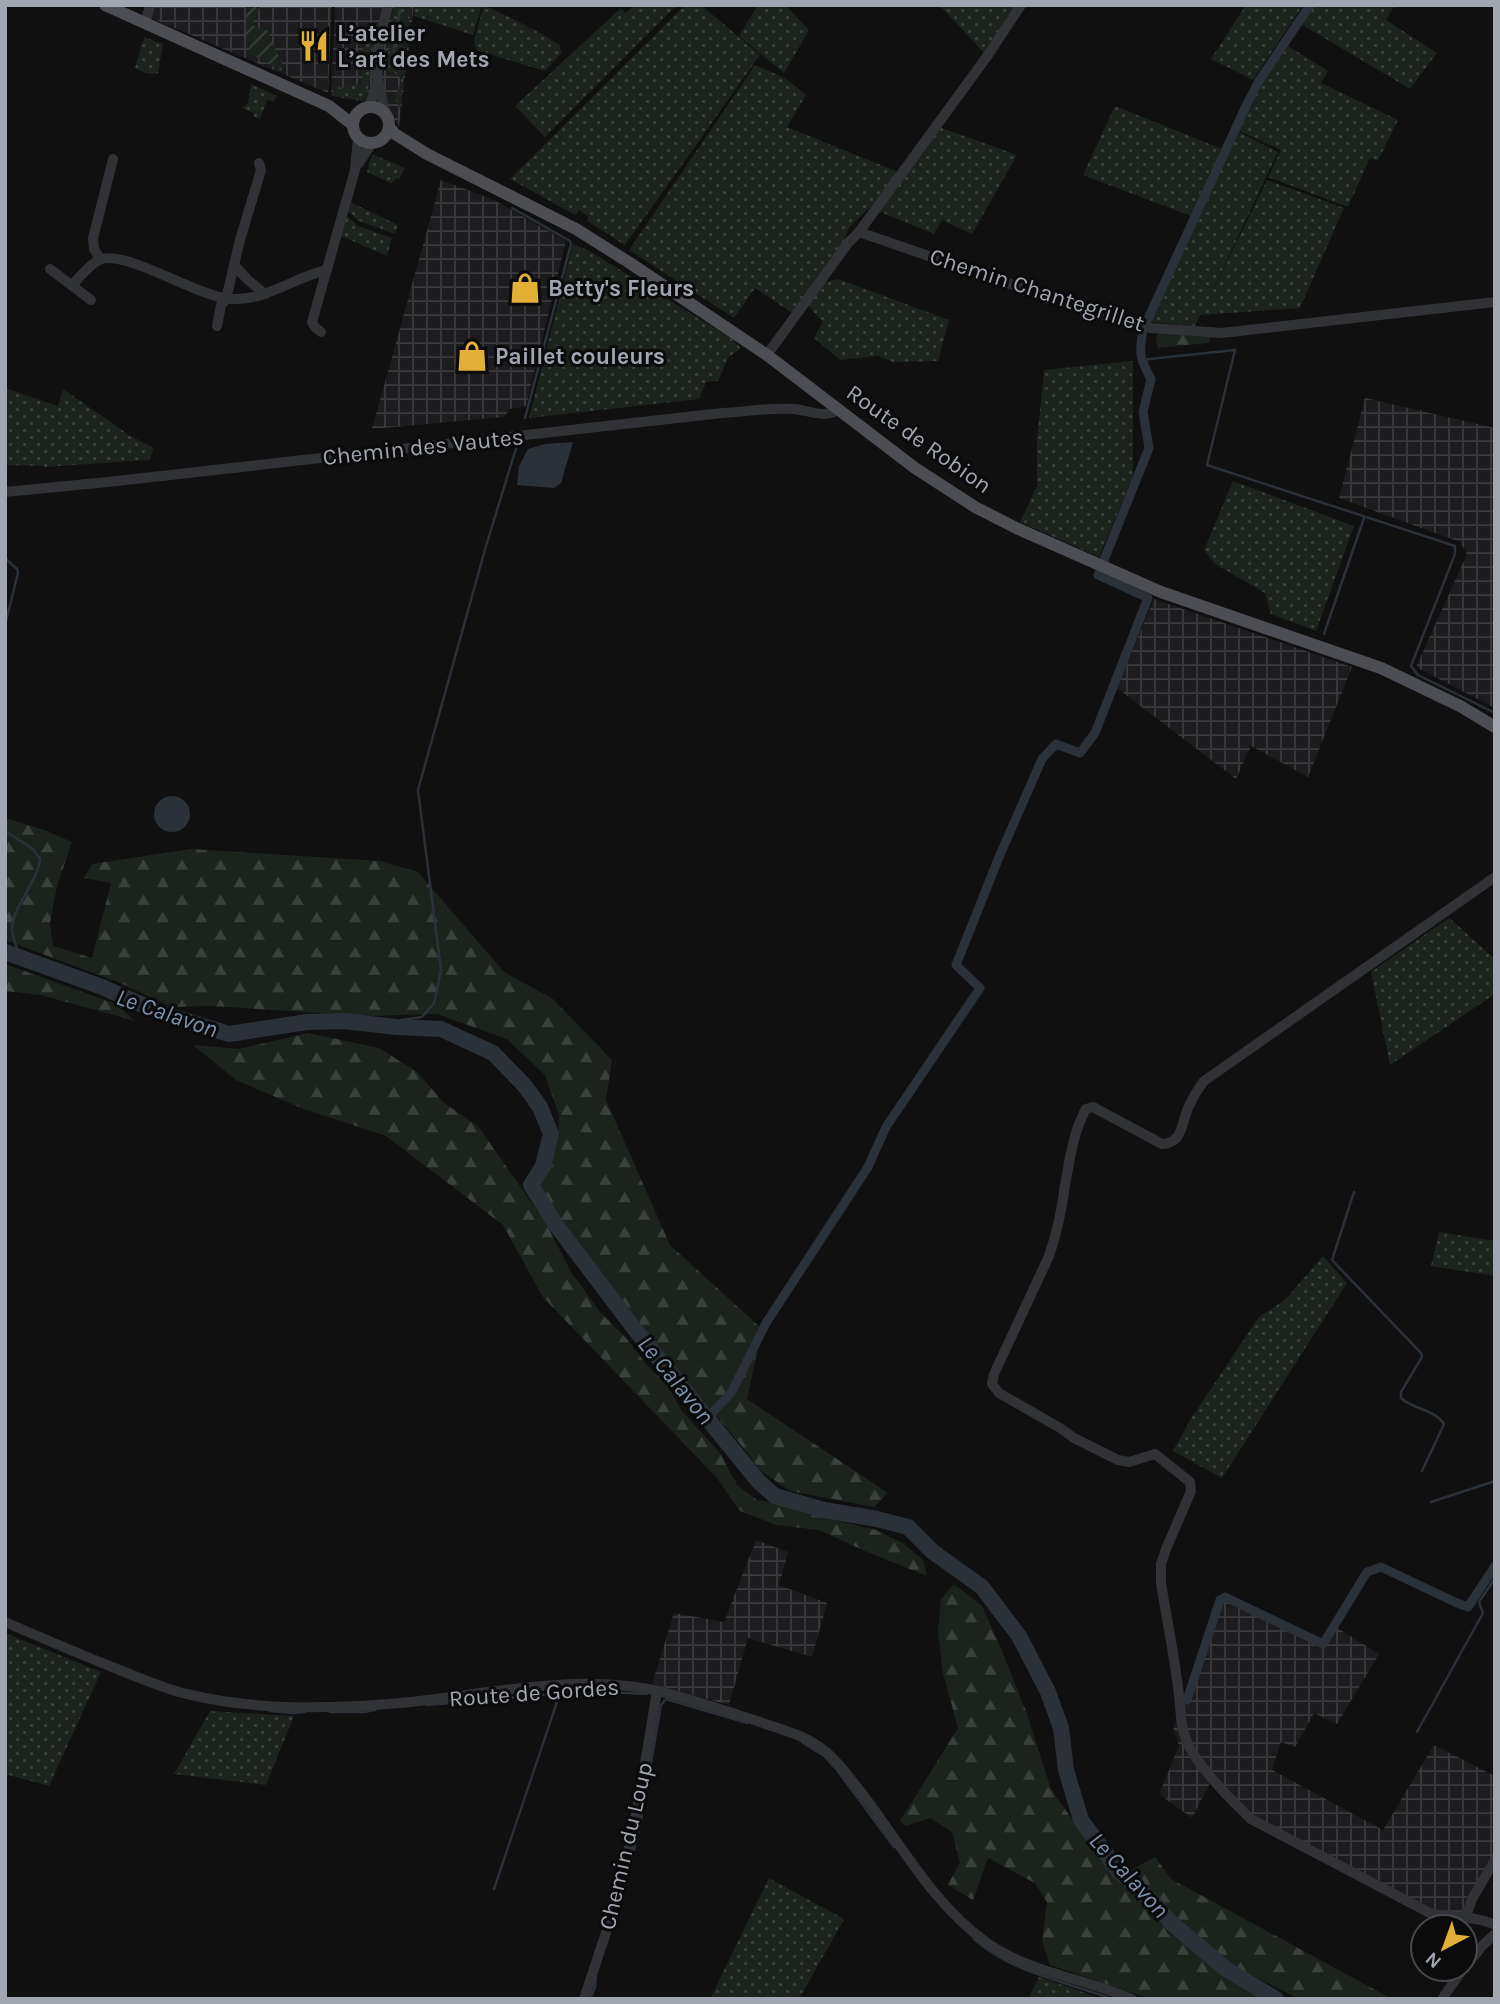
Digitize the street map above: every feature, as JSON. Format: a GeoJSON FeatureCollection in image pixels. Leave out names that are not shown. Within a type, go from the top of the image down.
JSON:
{"type":"FeatureCollection","features":[{"type":"Feature","properties":{"kind":"main road"},"geometry":{"type":"LineString","coordinates":[[105,5],[329,106],[353,125],[358,138],[376,142],[384,138],[390,128],[385,112],[374,107],[364,109],[329,106]]}},
{"type":"Feature","properties":{"kind":"main road"},"geometry":{"type":"LineString","coordinates":[[353,125],[356,115],[364,109]]}},
{"type":"Feature","properties":{"kind":"main road","name":"Route de Robion"},"geometry":{"type":"LineString","coordinates":[[390,128],[427,154],[576,229],[630,263],[767,355],[894,453],[975,507],[1161,592],[1381,668],[1495,725]]}},
{"type":"Feature","properties":{"kind":"main road","name":"Route de Robion"},"geometry":{"type":"LineString","coordinates":[[376,142],[427,154]]}},
{"type":"Feature","properties":{"kind":"street"},"geometry":{"type":"LineString","coordinates":[[145,24],[150,5]]}},
{"type":"Feature","properties":{"kind":"street"},"geometry":{"type":"LineString","coordinates":[[385,112],[378,80],[379,43],[388,5]]}},
{"type":"Feature","properties":{"kind":"street"},"geometry":{"type":"LineString","coordinates":[[767,355],[980,66],[1021,5]]}},
{"type":"Feature","properties":{"kind":"street"},"geometry":{"type":"LineString","coordinates":[[364,109],[378,80]]}},
{"type":"Feature","properties":{"kind":"street"},"geometry":{"type":"LineString","coordinates":[[321,332],[312,322],[355,170],[358,138]]}},
{"type":"Feature","properties":{"kind":"street"},"geometry":{"type":"LineString","coordinates":[[355,170],[376,142]]}},
{"type":"Feature","properties":{"kind":"street"},"geometry":{"type":"LineString","coordinates":[[100,259],[94,249],[93,238],[113,159]]}},
{"type":"Feature","properties":{"kind":"street"},"geometry":{"type":"LineString","coordinates":[[217,326],[261,170],[259,163]]}},
{"type":"Feature","properties":{"kind":"street","name":"Chemin Chantegrillet"},"geometry":{"type":"LineString","coordinates":[[859,232],[1121,322],[1151,328],[1222,333],[1495,302]]}},
{"type":"Feature","properties":{"kind":"street"},"geometry":{"type":"LineString","coordinates":[[72,285],[100,259],[140,265],[226,299],[245,299],[265,294],[316,272],[327,270]]}},
{"type":"Feature","properties":{"kind":"street"},"geometry":{"type":"LineString","coordinates":[[234,265],[265,294]]}},
{"type":"Feature","properties":{"kind":"street"},"geometry":{"type":"LineString","coordinates":[[50,269],[90,300]]}},
{"type":"Feature","properties":{"kind":"street","name":"Chemin des Vautes"},"geometry":{"type":"LineString","coordinates":[[5,492],[722,413],[797,409],[832,414],[839,410]]}},
{"type":"Feature","properties":{"kind":"street"},"geometry":{"type":"LineString","coordinates":[[1430,1913],[1251,1819],[1235,1804],[1186,1742],[1161,1583],[1161,1564],[1191,1491],[1190,1482],[1155,1454],[1129,1462],[1118,1460],[1074,1438],[999,1393],[992,1384],[994,1374],[1049,1256],[1056,1235],[1073,1143],[1086,1109],[1093,1107],[1162,1144],[1170,1144],[1177,1140],[1187,1108],[1204,1081],[1495,877]]}},
{"type":"Feature","properties":{"kind":"street","name":"Route de Gordes"},"geometry":{"type":"LineString","coordinates":[[5,1622],[154,1684],[184,1693],[244,1704],[298,1707],[398,1703],[537,1687],[598,1684],[657,1691],[722,1709],[796,1734],[817,1745],[839,1765],[872,1806],[932,1891],[958,1919],[986,1942],[1039,1968],[1115,1991],[1132,1999]]}},
{"type":"Feature","properties":{"kind":"street","name":"Chemin du Loup"},"geometry":{"type":"LineString","coordinates":[[584,1999],[621,1887],[657,1691]]}},
{"type":"Feature","properties":{"kind":"street"},"geometry":{"type":"LineString","coordinates":[[1467,1913],[1472,1899],[1495,1860]]}},
{"type":"Feature","properties":{"kind":"street"},"geometry":{"type":"LineString","coordinates":[[1479,1950],[1495,1934]]}},
{"type":"Feature","properties":{"kind":"street"},"geometry":{"type":"LineString","coordinates":[[1442,1999],[1453,1983]]}},
{"type":"Feature","properties":{"kind":"shaded area"},"geometry":{"type":"Polygon","coordinates":[[[147,5],[332,5],[328,93],[146,16],[147,5]]]}},
{"type":"Feature","properties":{"kind":"shaded area"},"geometry":{"type":"Polygon","coordinates":[[[335,5],[414,5],[399,127],[386,105],[331,96],[335,5]]]}},
{"type":"Feature","properties":{"kind":"shaded area"},"geometry":{"type":"Polygon","coordinates":[[[441,180],[494,200],[566,241],[526,406],[510,409],[504,417],[372,429],[441,180]]]}},
{"type":"Feature","properties":{"kind":"shaded area"},"geometry":{"type":"Polygon","coordinates":[[[1365,398],[1495,428],[1495,708],[1416,667],[1467,554],[1460,542],[1339,498],[1365,398]]]}},
{"type":"Feature","properties":{"kind":"shaded area"},"geometry":{"type":"Polygon","coordinates":[[[573,442],[561,483],[554,488],[517,485],[519,466],[528,449],[545,444],[573,442]]]}},
{"type":"Feature","properties":{"kind":"shaded area"},"geometry":{"type":"Polygon","coordinates":[[[1154,599],[1352,667],[1308,777],[1251,746],[1236,779],[1117,688],[1154,599]]]}},
{"type":"Feature","properties":{"kind":"shaded area"},"geometry":{"type":"Polygon","coordinates":[[[172,796],[185,801],[190,814],[185,827],[172,832],[159,827],[154,814],[159,801],[172,796]]]}},
{"type":"Feature","properties":{"kind":"shaded area"},"geometry":{"type":"Polygon","coordinates":[[[756,1540],[788,1552],[779,1585],[827,1603],[812,1657],[748,1638],[729,1705],[652,1684],[674,1613],[724,1622],[756,1540]]]}},
{"type":"Feature","properties":{"kind":"shaded area"},"geometry":{"type":"Polygon","coordinates":[[[1225,1599],[1324,1646],[1336,1627],[1379,1654],[1337,1724],[1314,1713],[1295,1747],[1281,1742],[1272,1770],[1383,1830],[1434,1745],[1495,1776],[1495,1859],[1467,1897],[1462,1913],[1433,1909],[1252,1815],[1210,1783],[1192,1818],[1159,1794],[1179,1746],[1173,1727],[1184,1707],[1225,1599]]]}},
{"type":"Feature","properties":{"kind":"green space"},"geometry":{"type":"Polygon","coordinates":[[[246,5],[261,5],[252,25],[271,32],[269,38],[283,60],[281,71],[249,53],[249,43],[246,40],[246,5]]]}},
{"type":"Feature","properties":{"kind":"green space"},"geometry":{"type":"Polygon","coordinates":[[[395,5],[411,5],[400,108],[395,99],[400,78],[383,68],[387,62],[390,42],[387,39],[395,5]]]}},
{"type":"Feature","properties":{"kind":"green space"},"geometry":{"type":"Polygon","coordinates":[[[415,5],[482,5],[473,35],[414,16],[415,5]]]}},
{"type":"Feature","properties":{"kind":"green space"},"geometry":{"type":"Polygon","coordinates":[[[484,5],[560,45],[562,52],[545,71],[476,50],[474,40],[484,5]]]}},
{"type":"Feature","properties":{"kind":"green space"},"geometry":{"type":"Polygon","coordinates":[[[634,5],[677,5],[545,137],[515,106],[621,8],[626,13],[634,5]]]}},
{"type":"Feature","properties":{"kind":"green space"},"geometry":{"type":"Polygon","coordinates":[[[685,5],[701,5],[760,55],[625,245],[587,221],[588,216],[579,210],[575,215],[510,179],[685,5]]]}},
{"type":"Feature","properties":{"kind":"green space"},"geometry":{"type":"Polygon","coordinates":[[[758,5],[785,5],[809,30],[784,73],[739,36],[758,5]]]}},
{"type":"Feature","properties":{"kind":"green space"},"geometry":{"type":"Polygon","coordinates":[[[939,5],[1017,5],[985,54],[939,5]]]}},
{"type":"Feature","properties":{"kind":"green space"},"geometry":{"type":"Polygon","coordinates":[[[1246,5],[1303,5],[1253,80],[1211,59],[1246,5]]]}},
{"type":"Feature","properties":{"kind":"green space"},"geometry":{"type":"Polygon","coordinates":[[[1314,5],[1395,5],[1386,20],[1437,53],[1410,89],[1301,24],[1314,5]]]}},
{"type":"Feature","properties":{"kind":"green space"},"geometry":{"type":"Polygon","coordinates":[[[144,37],[163,44],[158,73],[149,74],[135,68],[144,37]]]}},
{"type":"Feature","properties":{"kind":"green space"},"geometry":{"type":"Polygon","coordinates":[[[372,42],[371,72],[366,94],[362,100],[333,95],[333,87],[345,88],[345,83],[362,85],[363,45],[372,42]]]}},
{"type":"Feature","properties":{"kind":"green space"},"geometry":{"type":"Polygon","coordinates":[[[1288,46],[1328,71],[1321,83],[1398,120],[1378,161],[1370,158],[1348,207],[1268,177],[1281,150],[1237,130],[1262,84],[1288,46]]]}},
{"type":"Feature","properties":{"kind":"green space"},"geometry":{"type":"Polygon","coordinates":[[[755,65],[785,78],[806,95],[787,127],[898,172],[879,198],[848,229],[843,245],[792,313],[755,288],[734,318],[629,250],[755,65]]]}},
{"type":"Feature","properties":{"kind":"green space"},"geometry":{"type":"Polygon","coordinates":[[[251,84],[277,96],[274,101],[267,100],[260,119],[253,116],[254,113],[241,108],[248,104],[251,84]]]}},
{"type":"Feature","properties":{"kind":"green space"},"geometry":{"type":"Polygon","coordinates":[[[1115,106],[1222,149],[1191,216],[1083,175],[1115,106]]]}},
{"type":"Feature","properties":{"kind":"green space"},"geometry":{"type":"Polygon","coordinates":[[[939,127],[1017,155],[972,234],[942,220],[934,234],[878,211],[939,127]]]}},
{"type":"Feature","properties":{"kind":"green space"},"geometry":{"type":"Polygon","coordinates":[[[1237,131],[1278,152],[1203,311],[1267,180],[1344,208],[1300,308],[1200,315],[1195,326],[1150,322],[1237,131]]]}},
{"type":"Feature","properties":{"kind":"green space"},"geometry":{"type":"Polygon","coordinates":[[[372,154],[405,168],[399,179],[391,183],[367,172],[372,154]]]}},
{"type":"Feature","properties":{"kind":"green space"},"geometry":{"type":"Polygon","coordinates":[[[350,202],[398,225],[395,234],[359,221],[349,212],[350,202]]]}},
{"type":"Feature","properties":{"kind":"green space"},"geometry":{"type":"Polygon","coordinates":[[[346,215],[358,226],[392,238],[387,256],[341,236],[346,215]]]}},
{"type":"Feature","properties":{"kind":"green space"},"geometry":{"type":"Polygon","coordinates":[[[573,244],[593,253],[732,339],[741,348],[728,358],[718,381],[706,382],[699,399],[529,418],[573,244]]]}},
{"type":"Feature","properties":{"kind":"green space"},"geometry":{"type":"Polygon","coordinates":[[[838,279],[949,320],[938,361],[893,362],[878,356],[840,360],[814,338],[823,322],[808,306],[825,282],[838,279]]]}},
{"type":"Feature","properties":{"kind":"green space"},"geometry":{"type":"Polygon","coordinates":[[[1158,332],[1211,336],[1208,343],[1158,348],[1158,332]]]}},
{"type":"Feature","properties":{"kind":"green space"},"geometry":{"type":"Polygon","coordinates":[[[1133,361],[1133,476],[1099,557],[1020,522],[1037,486],[1037,441],[1044,370],[1133,361]]]}},
{"type":"Feature","properties":{"kind":"green space"},"geometry":{"type":"Polygon","coordinates":[[[5,388],[58,406],[63,389],[129,435],[154,448],[149,460],[44,467],[5,465],[5,388]]]}},
{"type":"Feature","properties":{"kind":"green space"},"geometry":{"type":"Polygon","coordinates":[[[1233,481],[1354,526],[1316,631],[1271,614],[1265,593],[1215,564],[1204,550],[1233,481]]]}},
{"type":"Feature","properties":{"kind":"green space"},"geometry":{"type":"Polygon","coordinates":[[[5,818],[72,842],[57,886],[50,923],[53,946],[92,958],[111,883],[84,878],[92,864],[191,849],[380,861],[418,872],[504,972],[553,999],[612,1060],[606,1100],[670,1245],[762,1329],[747,1399],[888,1493],[874,1507],[790,1491],[760,1470],[656,1345],[536,1186],[547,1170],[558,1141],[559,1115],[545,1075],[507,1039],[437,1014],[370,1016],[211,1006],[171,1007],[120,983],[5,940],[5,818]]]}},
{"type":"Feature","properties":{"kind":"green space"},"geometry":{"type":"Polygon","coordinates":[[[1449,918],[1495,959],[1495,994],[1390,1065],[1371,972],[1449,918]]]}},
{"type":"Feature","properties":{"kind":"green space"},"geometry":{"type":"Polygon","coordinates":[[[5,964],[116,1004],[135,1021],[41,995],[5,991],[5,964]]]}},
{"type":"Feature","properties":{"kind":"green space"},"geometry":{"type":"Polygon","coordinates":[[[308,1033],[379,1048],[417,1072],[444,1103],[478,1126],[547,1225],[571,1272],[600,1312],[668,1386],[682,1411],[720,1453],[737,1485],[757,1500],[876,1530],[904,1544],[923,1560],[927,1576],[819,1530],[776,1525],[740,1511],[717,1478],[543,1297],[503,1225],[386,1136],[301,1108],[236,1080],[193,1045],[239,1049],[308,1033]]]}},
{"type":"Feature","properties":{"kind":"green space"},"geometry":{"type":"Polygon","coordinates":[[[1439,1232],[1495,1241],[1495,1276],[1431,1266],[1439,1232]]]}},
{"type":"Feature","properties":{"kind":"green space"},"geometry":{"type":"Polygon","coordinates":[[[1323,1256],[1347,1283],[1222,1478],[1173,1451],[1192,1417],[1259,1317],[1285,1300],[1323,1256]]]}},
{"type":"Feature","properties":{"kind":"green space"},"geometry":{"type":"Polygon","coordinates":[[[954,1584],[982,1606],[1026,1711],[1051,1789],[1076,1825],[1168,1932],[1239,1985],[1265,1999],[1151,1999],[1050,1965],[1042,1941],[1047,1902],[1035,1883],[988,1858],[973,1900],[948,1885],[960,1862],[952,1832],[930,1818],[906,1826],[900,1821],[958,1728],[943,1673],[938,1632],[941,1599],[954,1584]]]}},
{"type":"Feature","properties":{"kind":"green space"},"geometry":{"type":"Polygon","coordinates":[[[5,1633],[101,1672],[49,1786],[5,1774],[5,1633]]]}},
{"type":"Feature","properties":{"kind":"green space"},"geometry":{"type":"Polygon","coordinates":[[[210,1711],[294,1716],[266,1785],[174,1774],[210,1711]]]}},
{"type":"Feature","properties":{"kind":"green space"},"geometry":{"type":"Polygon","coordinates":[[[1155,1857],[1171,1879],[1392,1999],[1299,1999],[1240,1969],[1178,1923],[1131,1870],[1155,1857]]]}},
{"type":"Feature","properties":{"kind":"green space"},"geometry":{"type":"Polygon","coordinates":[[[769,1878],[844,1919],[799,1999],[710,1999],[769,1878]]]}},
{"type":"Feature","properties":{"kind":"green space"},"geometry":{"type":"Polygon","coordinates":[[[1039,1977],[1103,1999],[1028,1999],[1039,1977]]]}},
{"type":"Feature","properties":{"kind":"waterway"},"geometry":{"type":"LineString","coordinates":[[1146,323],[1246,106],[1259,81],[1310,5]]}},
{"type":"Feature","properties":{"kind":"waterway"},"geometry":{"type":"LineString","coordinates":[[394,66],[400,10]]}},
{"type":"Feature","properties":{"kind":"waterway"},"geometry":{"type":"LineString","coordinates":[[512,208],[571,244],[525,418]]}},
{"type":"Feature","properties":{"kind":"waterway"},"geometry":{"type":"LineString","coordinates":[[707,1418],[731,1393],[766,1323],[868,1167],[886,1127],[980,988],[956,965],[1042,759],[1056,744],[1080,753],[1095,733],[1148,598],[1098,575],[1149,448],[1143,412],[1151,379],[1141,355],[1143,329]]}},
{"type":"Feature","properties":{"kind":"waterway"},"geometry":{"type":"LineString","coordinates":[[1140,360],[1235,350],[1207,465],[1455,546],[1455,554],[1411,666],[1418,675],[1495,713]]}},
{"type":"Feature","properties":{"kind":"waterway"},"geometry":{"type":"LineString","coordinates":[[396,1027],[401,1020],[422,1017],[434,1003],[441,970],[418,790],[518,442]]}},
{"type":"Feature","properties":{"kind":"waterway"},"geometry":{"type":"LineString","coordinates":[[1324,634],[1364,518]]}},
{"type":"Feature","properties":{"kind":"waterway"},"geometry":{"type":"LineString","coordinates":[[5,558],[18,573],[5,625]]}},
{"type":"Feature","properties":{"kind":"waterway"},"geometry":{"type":"LineString","coordinates":[[5,831],[33,849],[40,859],[35,877],[13,922],[12,931],[20,958]]}},
{"type":"Feature","properties":{"kind":"waterway","name":"Le Calavon"},"geometry":{"type":"LineString","coordinates":[[5,952],[102,987],[161,1013],[229,1034],[307,1022],[344,1021],[441,1029],[493,1053],[525,1086],[540,1107],[551,1134],[543,1166],[531,1185],[556,1225],[637,1332],[759,1482],[775,1496],[824,1510],[908,1527],[933,1552],[982,1587],[1019,1636],[1048,1692],[1061,1728],[1066,1770],[1081,1820],[1118,1870],[1156,1905],[1170,1922],[1226,1969],[1276,1999]]}},
{"type":"Feature","properties":{"kind":"waterway"},"geometry":{"type":"LineString","coordinates":[[1354,1192],[1332,1260],[1421,1353],[1422,1357],[1401,1392],[1401,1398],[1435,1415],[1444,1424],[1422,1471]]}},
{"type":"Feature","properties":{"kind":"waterway"},"geometry":{"type":"LineString","coordinates":[[1431,1502],[1495,1481]]}},
{"type":"Feature","properties":{"kind":"waterway"},"geometry":{"type":"LineString","coordinates":[[1187,1700],[1220,1600],[1225,1597],[1323,1644],[1367,1572],[1381,1567],[1468,1607],[1495,1566]]}},
{"type":"Feature","properties":{"kind":"waterway"},"geometry":{"type":"LineString","coordinates":[[1417,1732],[1483,1613],[1479,1602],[1495,1578]]}},
{"type":"Feature","properties":{"kind":"waterway"},"geometry":{"type":"LineString","coordinates":[[427,1705],[587,1691],[647,1694]]}},
{"type":"Feature","properties":{"kind":"waterway"},"geometry":{"type":"LineString","coordinates":[[494,1889],[560,1693]]}},
{"type":"Feature","properties":{"kind":"waterway"},"geometry":{"type":"LineString","coordinates":[[631,1862],[661,1705],[666,1699],[747,1723]]}},
{"type":"Feature","properties":{"kind":"waterway"},"geometry":{"type":"LineString","coordinates":[[330,1712],[375,1710]]}},
{"type":"Feature","properties":{"kind":"waterway"},"geometry":{"type":"LineString","coordinates":[[270,1711],[305,1712]]}},
{"type":"Feature","properties":{"kind":"waterway"},"geometry":{"type":"LineString","coordinates":[[802,1742],[824,1756],[837,1770],[894,1847]]}},
{"type":"Feature","properties":{"kind":"waterway"},"geometry":{"type":"LineString","coordinates":[[974,1939],[989,1951],[1022,1968],[1112,1999]]}},
{"type":"Feature","properties":{"kind":"waterway"},"geometry":{"type":"LineString","coordinates":[[590,1999],[596,1975]]}},
{"type":"Feature","properties":{"kind":"place","name":"L’atelier L’art des Mets"},"geometry":{"type":"Point","coordinates":[314,46]}},
{"type":"Feature","properties":{"kind":"place","name":"Betty's Fleurs"},"geometry":{"type":"Point","coordinates":[525,288]}},
{"type":"Feature","properties":{"kind":"place","name":"Paillet couleurs"},"geometry":{"type":"Point","coordinates":[472,356]}}]}
